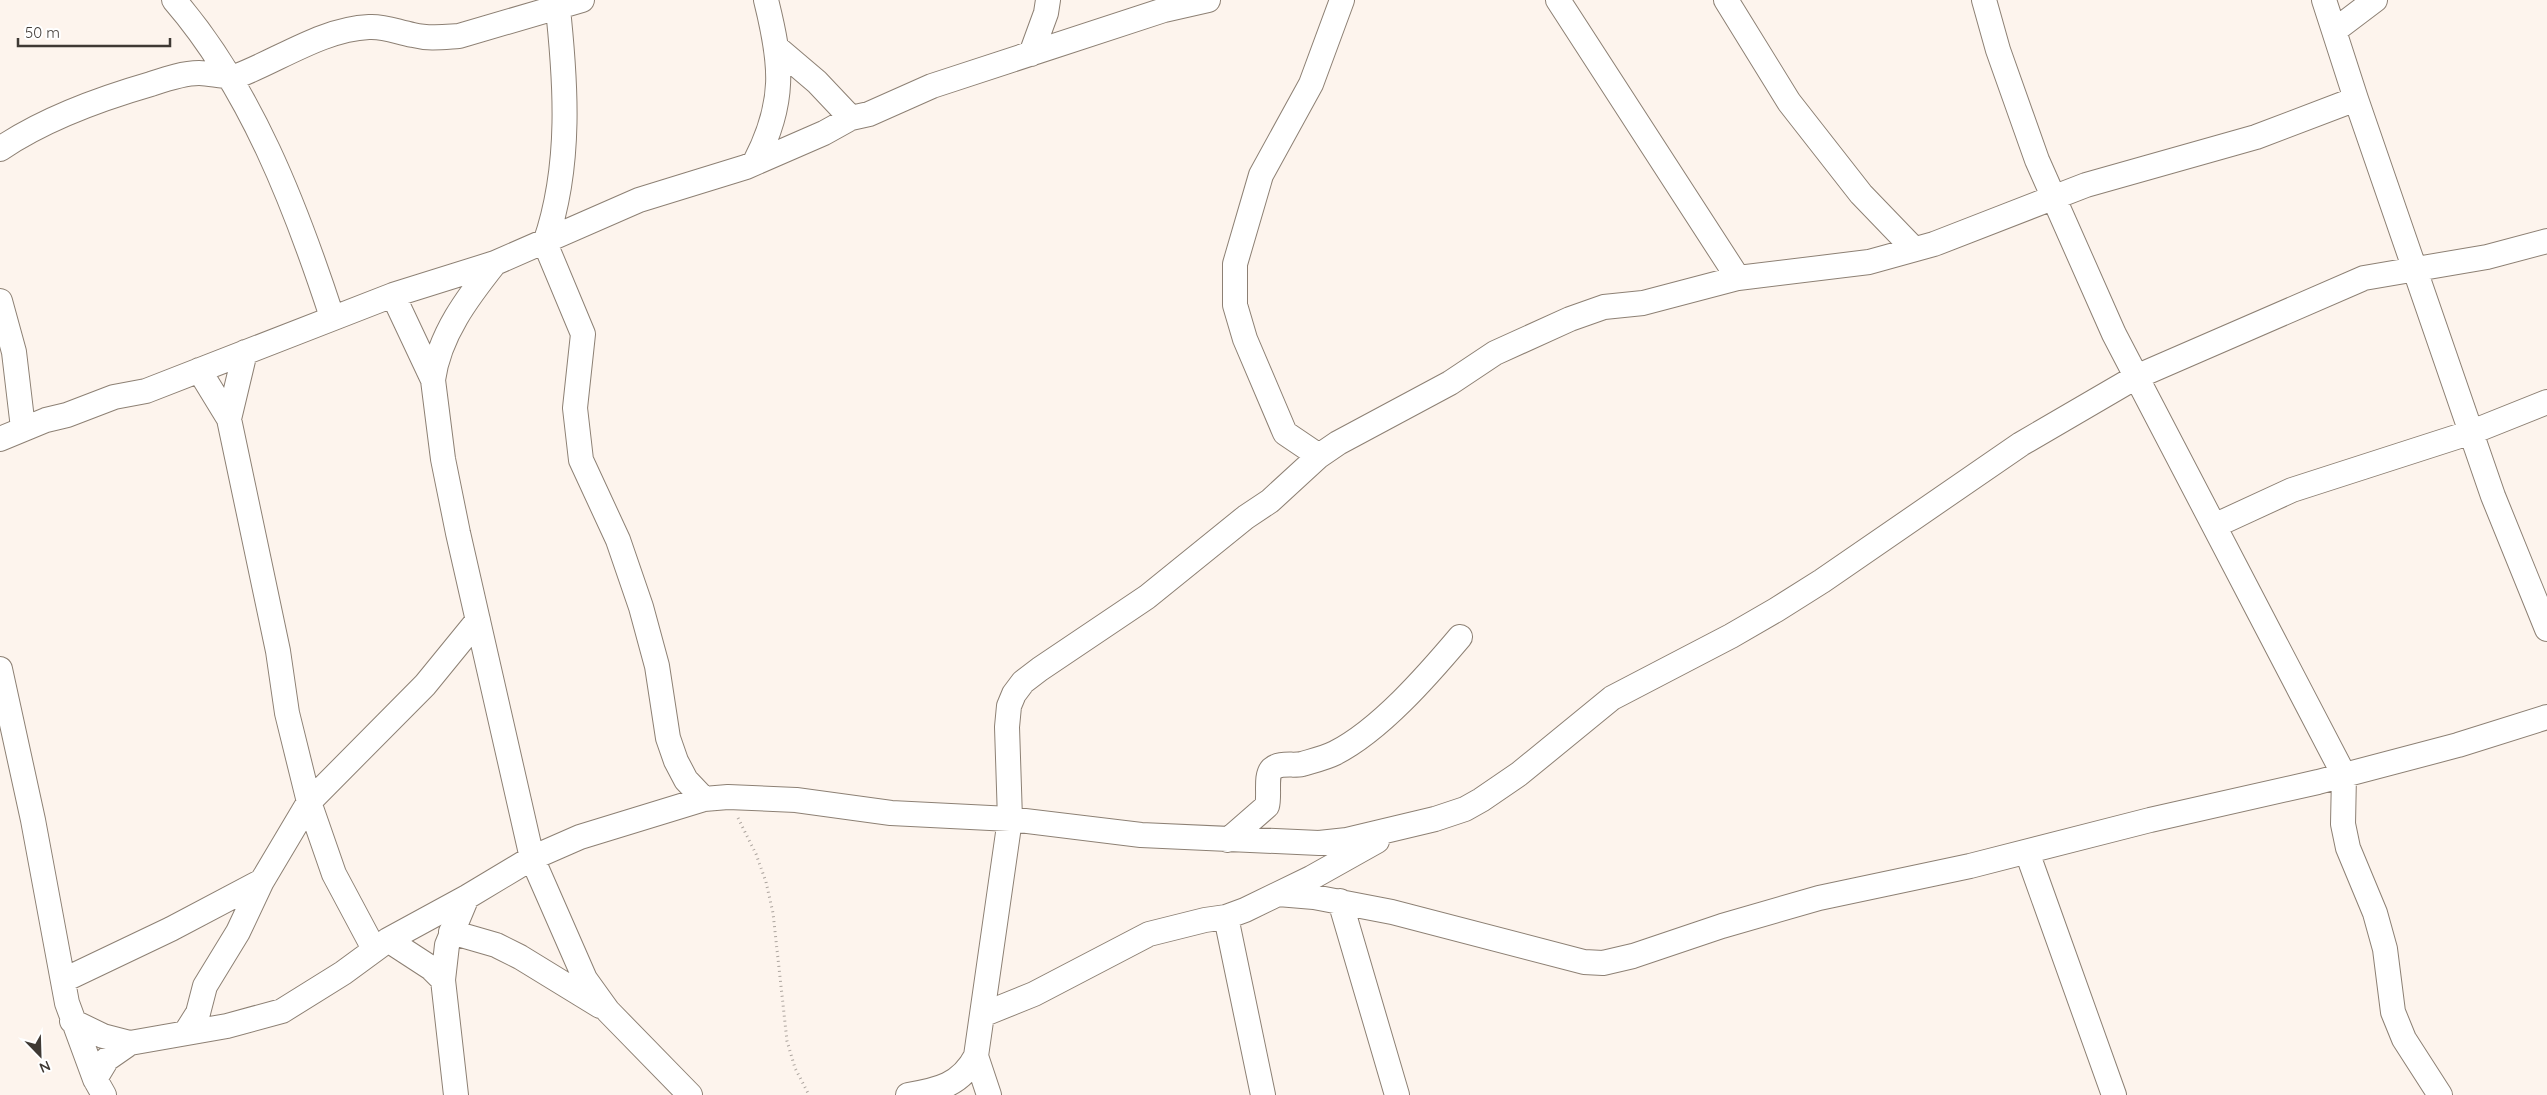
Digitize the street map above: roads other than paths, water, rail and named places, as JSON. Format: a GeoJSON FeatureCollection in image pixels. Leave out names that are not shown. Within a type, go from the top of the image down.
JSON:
{"type":"FeatureCollection","features":[{"type":"Feature","properties":{"kind":"street"},"geometry":{"type":"LineString","coordinates":[[174,0],[200,32],[228,77],[282,181],[313,259],[332,317]]}},
{"type":"Feature","properties":{"kind":"street"},"geometry":{"type":"LineString","coordinates":[[0,149],[24,133],[142,87],[177,76],[200,73],[228,77],[251,70],[294,49],[352,29],[382,26],[415,36],[449,37],[484,30],[557,4],[582,0]]}},
{"type":"Feature","properties":{"kind":"street"},"geometry":{"type":"LineString","coordinates":[[755,162],[766,140],[778,100],[777,48],[766,0]]}},
{"type":"Feature","properties":{"kind":"street"},"geometry":{"type":"LineString","coordinates":[[1031,54],[1046,13],[1048,0]]}},
{"type":"Feature","properties":{"kind":"street"},"geometry":{"type":"LineString","coordinates":[[0,439],[23,428],[114,397],[146,391],[332,317],[393,295],[495,263],[545,243],[639,200],[746,167],[824,134],[851,118],[869,114],[932,86],[1164,10],[1208,0]]}},
{"type":"Feature","properties":{"kind":"street"},"geometry":{"type":"LineString","coordinates":[[1318,456],[1285,433],[1245,339],[1235,305],[1235,264],[1261,175],[1311,84],[1342,0]]}},
{"type":"Feature","properties":{"kind":"street"},"geometry":{"type":"LineString","coordinates":[[1558,0],[1738,278]]}},
{"type":"Feature","properties":{"kind":"street"},"geometry":{"type":"LineString","coordinates":[[1726,0],[1789,102],[1861,194],[1914,249]]}},
{"type":"Feature","properties":{"kind":"street"},"geometry":{"type":"LineString","coordinates":[[1984,0],[1998,50],[2037,160],[2067,231],[2136,377],[2216,526],[2344,775],[2343,824],[2348,848],[2374,913],[2385,949],[2393,1012],[2404,1039],[2440,1095]]}},
{"type":"Feature","properties":{"kind":"street"},"geometry":{"type":"LineString","coordinates":[[2324,0],[2356,99],[2493,496],[2547,629]]}},
{"type":"Feature","properties":{"kind":"street"},"geometry":{"type":"LineString","coordinates":[[2334,31],[2376,0]]}},
{"type":"Feature","properties":{"kind":"street"},"geometry":{"type":"LineString","coordinates":[[557,4],[565,133],[562,176],[555,214],[545,243],[583,334],[575,408],[581,460],[618,540],[641,607],[657,666],[668,738],[676,761],[686,780],[704,799]]}},
{"type":"Feature","properties":{"kind":"street"},"geometry":{"type":"LineString","coordinates":[[777,48],[816,82],[851,118]]}},
{"type":"Feature","properties":{"kind":"street"},"geometry":{"type":"LineString","coordinates":[[989,1095],[976,1056],[1010,819],[1009,713],[1014,694],[1023,682],[1147,596],[1246,517],[1270,501],[1318,456],[1338,443],[1450,383],[1495,354],[1570,318],[1604,307],[1643,303],[1738,278],[1869,262],[1977,228],[2054,197],[2106,179],[2256,137],[2356,99]]}},
{"type":"Feature","properties":{"kind":"street"},"geometry":{"type":"LineString","coordinates":[[100,1087],[107,1059],[130,1043],[227,1026],[282,1011],[343,973],[381,945],[532,858],[580,837],[704,799],[728,797],[796,800],[891,813],[1010,819],[1141,835],[1319,843],[1347,840],[1406,827],[1465,809],[1482,800],[1519,774],[1612,698],[1722,641],[1776,610],[1822,581],[2021,444],[2136,377],[2364,278],[2486,257],[2547,241]]}},
{"type":"Feature","properties":{"kind":"street"},"geometry":{"type":"LineString","coordinates":[[433,380],[445,338],[458,314],[495,263]]}},
{"type":"Feature","properties":{"kind":"street"},"geometry":{"type":"LineString","coordinates":[[393,295],[433,380],[443,459],[532,858],[585,979],[608,1011],[690,1095]]}},
{"type":"Feature","properties":{"kind":"street"},"geometry":{"type":"LineString","coordinates":[[0,301],[14,352],[23,428]]}},
{"type":"Feature","properties":{"kind":"street"},"geometry":{"type":"LineString","coordinates":[[229,418],[245,352]]}},
{"type":"Feature","properties":{"kind":"street"},"geometry":{"type":"LineString","coordinates":[[199,370],[229,418],[278,651],[287,713],[309,802],[334,874],[381,945],[431,968],[443,980]]}},
{"type":"Feature","properties":{"kind":"street"},"geometry":{"type":"LineString","coordinates":[[2216,526],[2292,490],[2472,432],[2547,402]]}},
{"type":"Feature","properties":{"kind":"street"},"geometry":{"type":"LineString","coordinates":[[186,1032],[198,1013],[205,986],[238,932],[262,881],[309,802],[425,685],[478,620]]}},
{"type":"Feature","properties":{"kind":"street"},"geometry":{"type":"LineString","coordinates":[[1228,840],[1267,806],[1269,774],[1273,768],[1282,765],[1300,764],[1333,754],[1362,736],[1428,676],[1460,637]]}},
{"type":"Feature","properties":{"kind":"street"},"geometry":{"type":"LineString","coordinates":[[0,669],[33,820],[72,1021],[100,1087]]}},
{"type":"Feature","properties":{"kind":"street"},"geometry":{"type":"LineString","coordinates":[[1278,894],[1340,901],[1584,962],[1603,963],[1633,956],[1722,926],[1819,898],[2027,852],[2150,820],[2344,775],[2458,744],[2547,717]]}},
{"type":"Feature","properties":{"kind":"street"},"geometry":{"type":"LineString","coordinates":[[982,1015],[1034,994],[1149,934],[1205,920],[1226,917],[1278,894],[1406,827]]}},
{"type":"Feature","properties":{"kind":"street"},"geometry":{"type":"LineString","coordinates":[[2027,852],[2114,1095]]}},
{"type":"Feature","properties":{"kind":"street"},"geometry":{"type":"LineString","coordinates":[[64,980],[171,929],[262,881]]}},
{"type":"Feature","properties":{"kind":"street"},"geometry":{"type":"LineString","coordinates":[[456,1095],[443,980],[447,945],[467,897]]}},
{"type":"Feature","properties":{"kind":"street"},"geometry":{"type":"LineString","coordinates":[[1340,901],[1397,1095]]}},
{"type":"Feature","properties":{"kind":"street"},"geometry":{"type":"LineString","coordinates":[[1226,917],[1263,1095]]}},
{"type":"Feature","properties":{"kind":"street"},"geometry":{"type":"LineString","coordinates":[[451,932],[496,945],[520,957],[608,1011]]}},
{"type":"Feature","properties":{"kind":"street"},"geometry":{"type":"LineString","coordinates":[[72,1021],[103,1036],[130,1043]]}},
{"type":"Feature","properties":{"kind":"street"},"geometry":{"type":"LineString","coordinates":[[908,1095],[937,1091],[949,1085],[960,1078],[976,1056]]}}]}
